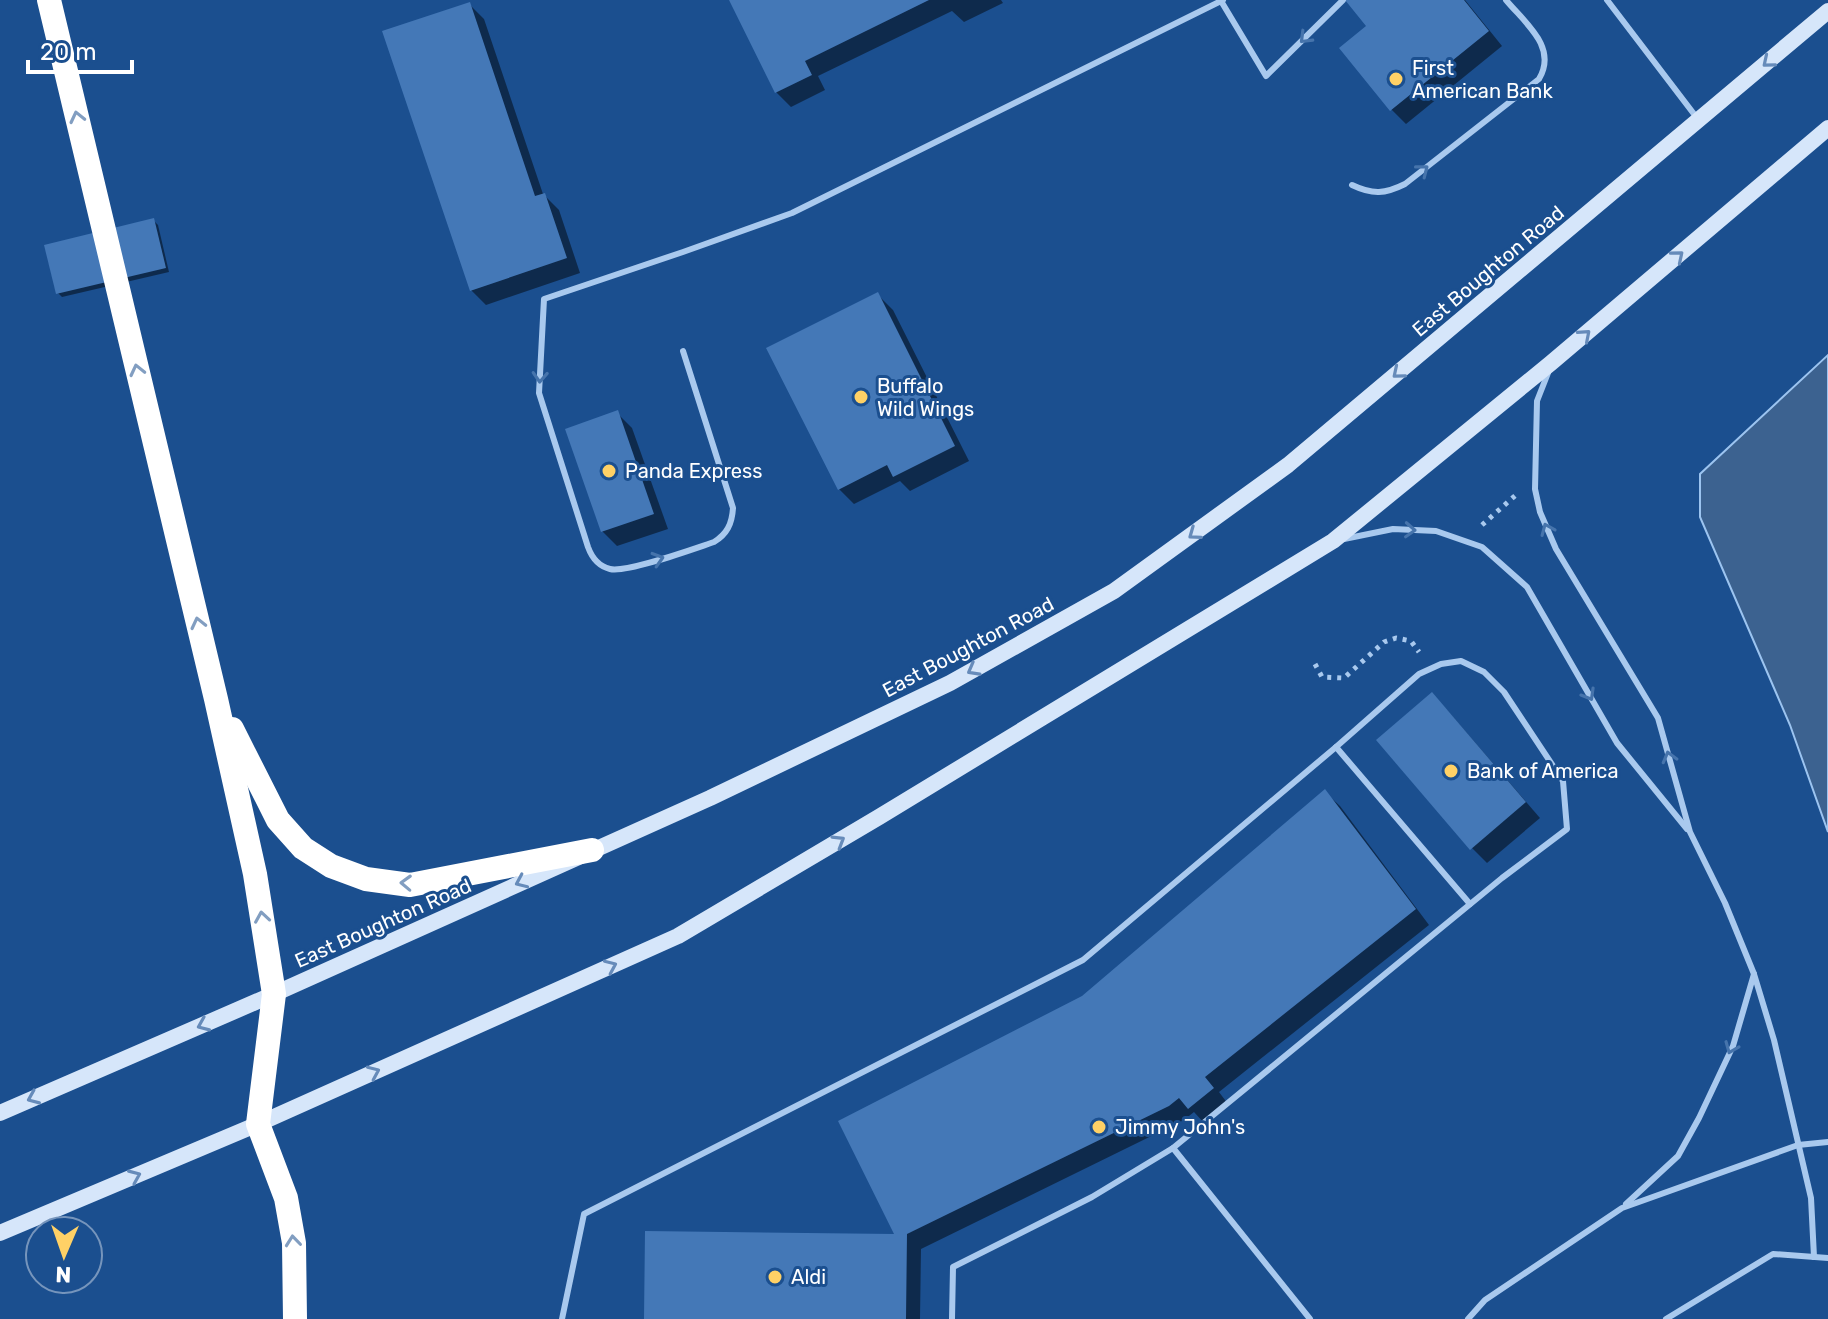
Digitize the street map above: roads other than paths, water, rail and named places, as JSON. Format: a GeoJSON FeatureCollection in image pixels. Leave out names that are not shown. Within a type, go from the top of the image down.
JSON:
{"type":"FeatureCollection","features":[{"type":"Feature","properties":{"kind":"highway"},"geometry":{"type":"LineString","coordinates":[[49,0],[255,874],[274,994],[258,1124],[286,1198],[294,1243],[295,1319]]}},
{"type":"Feature","properties":{"kind":"highway"},"geometry":{"type":"LineString","coordinates":[[216,699],[278,820],[303,848],[331,866],[366,879],[410,885],[592,850]]}},
{"type":"Feature","properties":{"kind":"main road","name":"East Boughton Road"},"geometry":{"type":"LineString","coordinates":[[0,1113],[710,798],[950,683],[1114,591],[1288,465],[1828,11]]}},
{"type":"Feature","properties":{"kind":"main road"},"geometry":{"type":"LineString","coordinates":[[0,1233],[258,1124],[678,936],[879,817],[1333,541],[1551,363],[1828,128]]}},
{"type":"Feature","properties":{"kind":"lane"},"geometry":{"type":"LineString","coordinates":[[683,351],[733,508],[729,529],[714,542],[623,569],[605,568],[597,563],[588,547],[539,393],[544,299],[792,213],[1222,0],[1266,76],[1343,0]]}},
{"type":"Feature","properties":{"kind":"lane"},"geometry":{"type":"LineString","coordinates":[[1352,185],[1379,193],[1405,184],[1539,79],[1546,61],[1541,43],[1506,0]]}},
{"type":"Feature","properties":{"kind":"lane"},"geometry":{"type":"LineString","coordinates":[[1607,0],[1699,120]]}},
{"type":"Feature","properties":{"kind":"lane"},"geometry":{"type":"LineString","coordinates":[[1551,363],[1537,401],[1534,453],[1535,489],[1540,512],[1556,549],[1658,718],[1690,832],[1725,903],[1754,974],[1774,1040],[1811,1198],[1814,1257]]}},
{"type":"Feature","properties":{"kind":"lane"},"geometry":{"type":"LineString","coordinates":[[1333,541],[1393,529],[1436,531],[1482,547],[1527,587],[1617,743],[1690,832]]}},
{"type":"Feature","properties":{"kind":"lane"},"geometry":{"type":"LineString","coordinates":[[562,1319],[584,1214],[1083,960],[1419,674],[1441,664],[1461,661],[1484,672],[1504,692],[1563,781],[1567,829],[1470,904],[1173,1148],[1092,1197],[953,1267],[952,1319]]}},
{"type":"Feature","properties":{"kind":"lane"},"geometry":{"type":"LineString","coordinates":[[1336,747],[1470,904]]}},
{"type":"Feature","properties":{"kind":"lane"},"geometry":{"type":"LineString","coordinates":[[1468,1319],[1485,1300],[1622,1208],[1678,1156],[1733,1046],[1754,974]]}},
{"type":"Feature","properties":{"kind":"lane"},"geometry":{"type":"LineString","coordinates":[[1622,1208],[1798,1145],[1828,1142]]}},
{"type":"Feature","properties":{"kind":"lane"},"geometry":{"type":"LineString","coordinates":[[1173,1148],[1310,1319]]}},
{"type":"Feature","properties":{"kind":"lane"},"geometry":{"type":"LineString","coordinates":[[1666,1319],[1773,1254],[1828,1258]]}},
{"type":"Feature","properties":{"kind":"water"},"geometry":{"type":"Polygon","coordinates":[[[1828,355],[1828,832],[1790,725],[1700,517],[1700,474],[1828,355]]]}},
{"type":"Feature","properties":{"kind":"place","name":"First American Bank"},"geometry":{"type":"Point","coordinates":[1396,79]}},
{"type":"Feature","properties":{"kind":"place","name":"Buffalo Wild Wings"},"geometry":{"type":"Point","coordinates":[861,397]}},
{"type":"Feature","properties":{"kind":"place","name":"Panda Express"},"geometry":{"type":"Point","coordinates":[609,471]}},
{"type":"Feature","properties":{"kind":"place","name":"Bank of America"},"geometry":{"type":"Point","coordinates":[1451,771]}},
{"type":"Feature","properties":{"kind":"place","name":"Jimmy John's"},"geometry":{"type":"Point","coordinates":[1099,1127]}},
{"type":"Feature","properties":{"kind":"place","name":"Aldi"},"geometry":{"type":"Point","coordinates":[775,1277]}}]}
